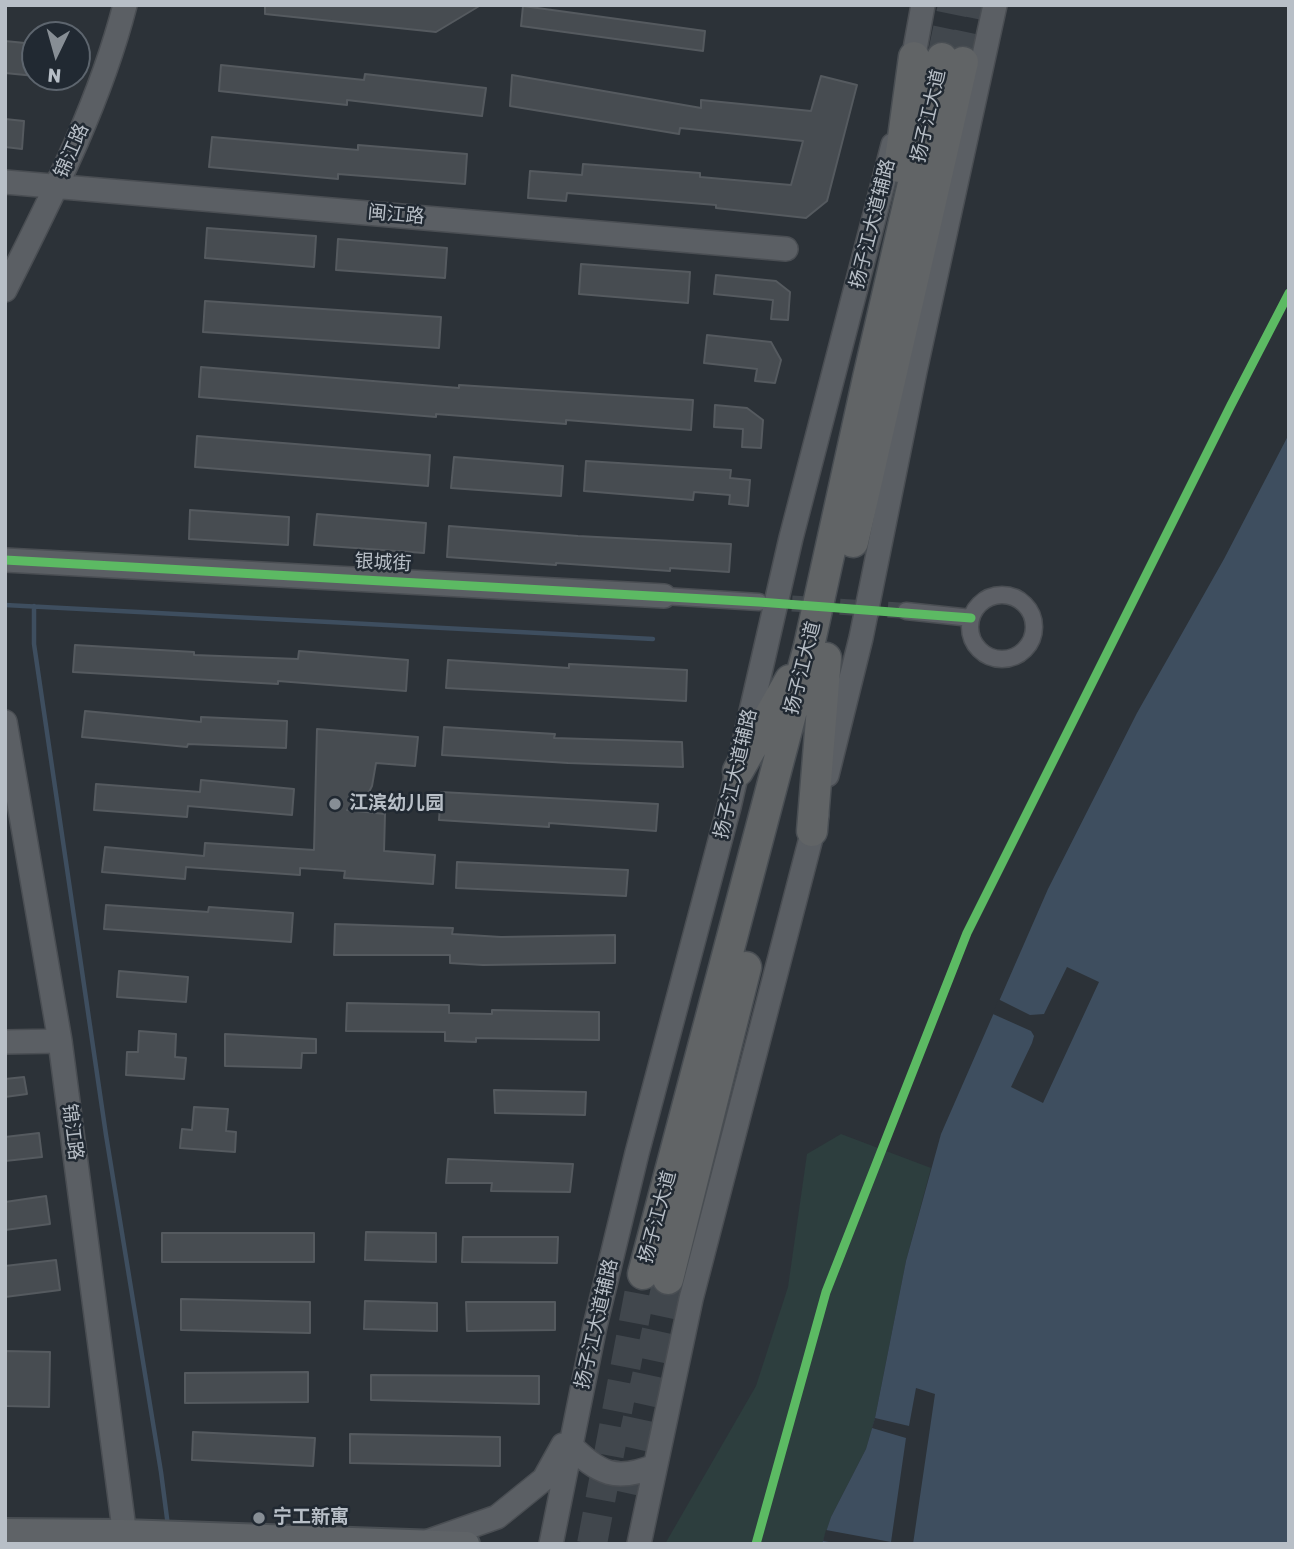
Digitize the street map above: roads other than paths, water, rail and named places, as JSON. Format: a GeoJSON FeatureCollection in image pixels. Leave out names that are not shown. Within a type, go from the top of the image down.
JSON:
{"type":"FeatureCollection","features":[{"type":"Feature","properties":{"kind":"highway","name":"扬子江大道"},"geometry":{"type":"LineString","coordinates":[[818,652],[868,379],[940,59]]}},
{"type":"Feature","properties":{"kind":"highway","name":"扬子江大道"},"geometry":{"type":"LineString","coordinates":[[656,1276],[818,652],[940,59]]}},
{"type":"Feature","properties":{"kind":"highway"},"geometry":{"type":"LineString","coordinates":[[812,831],[818,652]]}},
{"type":"Feature","properties":{"kind":"highway"},"geometry":{"type":"LineString","coordinates":[[738,771],[818,652]]}},
{"type":"Feature","properties":{"kind":"main road","name":"锦江路"},"geometry":{"type":"LineString","coordinates":[[5,290],[57,186],[95,98],[125,5]]}},
{"type":"Feature","properties":{"kind":"main road","name":"扬子江大道辅路"},"geometry":{"type":"LineString","coordinates":[[551,1544],[572,1436],[637,1153],[738,771],[790,538],[881,193],[940,59],[923,5]]}},
{"type":"Feature","properties":{"kind":"main road"},"geometry":{"type":"LineString","coordinates":[[639,1544],[691,1299],[861,638],[915,371],[995,5]]}},
{"type":"Feature","properties":{"kind":"main road","name":"闽江路"},"geometry":{"type":"LineString","coordinates":[[5,182],[786,249]]}},
{"type":"Feature","properties":{"kind":"main road","name":"银城街"},"geometry":{"type":"LineString","coordinates":[[5,560],[664,596]]}},
{"type":"Feature","properties":{"kind":"main road","name":"锦江路"},"geometry":{"type":"LineString","coordinates":[[5,722],[61,1041],[125,1538]]}},
{"type":"Feature","properties":{"kind":"main road"},"geometry":{"type":"LineString","coordinates":[[5,1042],[61,1041]]}},
{"type":"Feature","properties":{"kind":"main road"},"geometry":{"type":"LineString","coordinates":[[429,1541],[497,1517],[544,1479],[572,1436],[588,1463],[610,1473],[633,1475],[655,1466]]}},
{"type":"Feature","properties":{"kind":"main road"},"geometry":{"type":"LineString","coordinates":[[5,1531],[125,1538],[171,1533],[467,1544]]}},
{"type":"Feature","properties":{"kind":"street","name":"银城街"},"geometry":{"type":"LineString","coordinates":[[664,596],[759,602]]}},
{"type":"Feature","properties":{"kind":"street"},"geometry":{"type":"LineString","coordinates":[[993,596],[1014,597],[1030,611],[1034,620],[1034,631],[1025,650],[1006,659],[995,659],[977,648],[970,628],[971,618],[976,608],[993,596]]}},
{"type":"Feature","properties":{"kind":"street"},"geometry":{"type":"LineString","coordinates":[[906,611],[971,618]]}},
{"type":"Feature","properties":{"kind":"water"},"geometry":{"type":"Polygon","coordinates":[[[1289,434],[1289,1544],[822,1544],[831,1517],[866,1449],[875,1418],[906,1261],[941,1134],[1048,889],[1137,713],[1224,559],[1289,434]]]}},
{"type":"Feature","properties":{"kind":"waterway"},"geometry":{"type":"LineString","coordinates":[[5,605],[653,639]]}},
{"type":"Feature","properties":{"kind":"waterway"},"geometry":{"type":"LineString","coordinates":[[34,606],[34,644],[106,1135],[168,1526]]}},
{"type":"Feature","properties":{"kind":"tunnel"},"geometry":{"type":"LineString","coordinates":[[942,58],[953,5]]}},
{"type":"Feature","properties":{"kind":"tunnel"},"geometry":{"type":"LineString","coordinates":[[963,62],[975,5]]}},
{"type":"Feature","properties":{"kind":"tunnel"},"geometry":{"type":"LineString","coordinates":[[768,602],[906,611]]}},
{"type":"Feature","properties":{"kind":"tunnel"},"geometry":{"type":"LineString","coordinates":[[592,1544],[643,1274]]}},
{"type":"Feature","properties":{"kind":"tunnel"},"geometry":{"type":"LineString","coordinates":[[622,1492],[668,1279]]}},
{"type":"Feature","properties":{"kind":"place","name":"江滨幼儿园"},"geometry":{"type":"Point","coordinates":[335,804]}},
{"type":"Feature","properties":{"kind":"place","name":"宁工新寓"},"geometry":{"type":"Point","coordinates":[259,1518]}}]}
